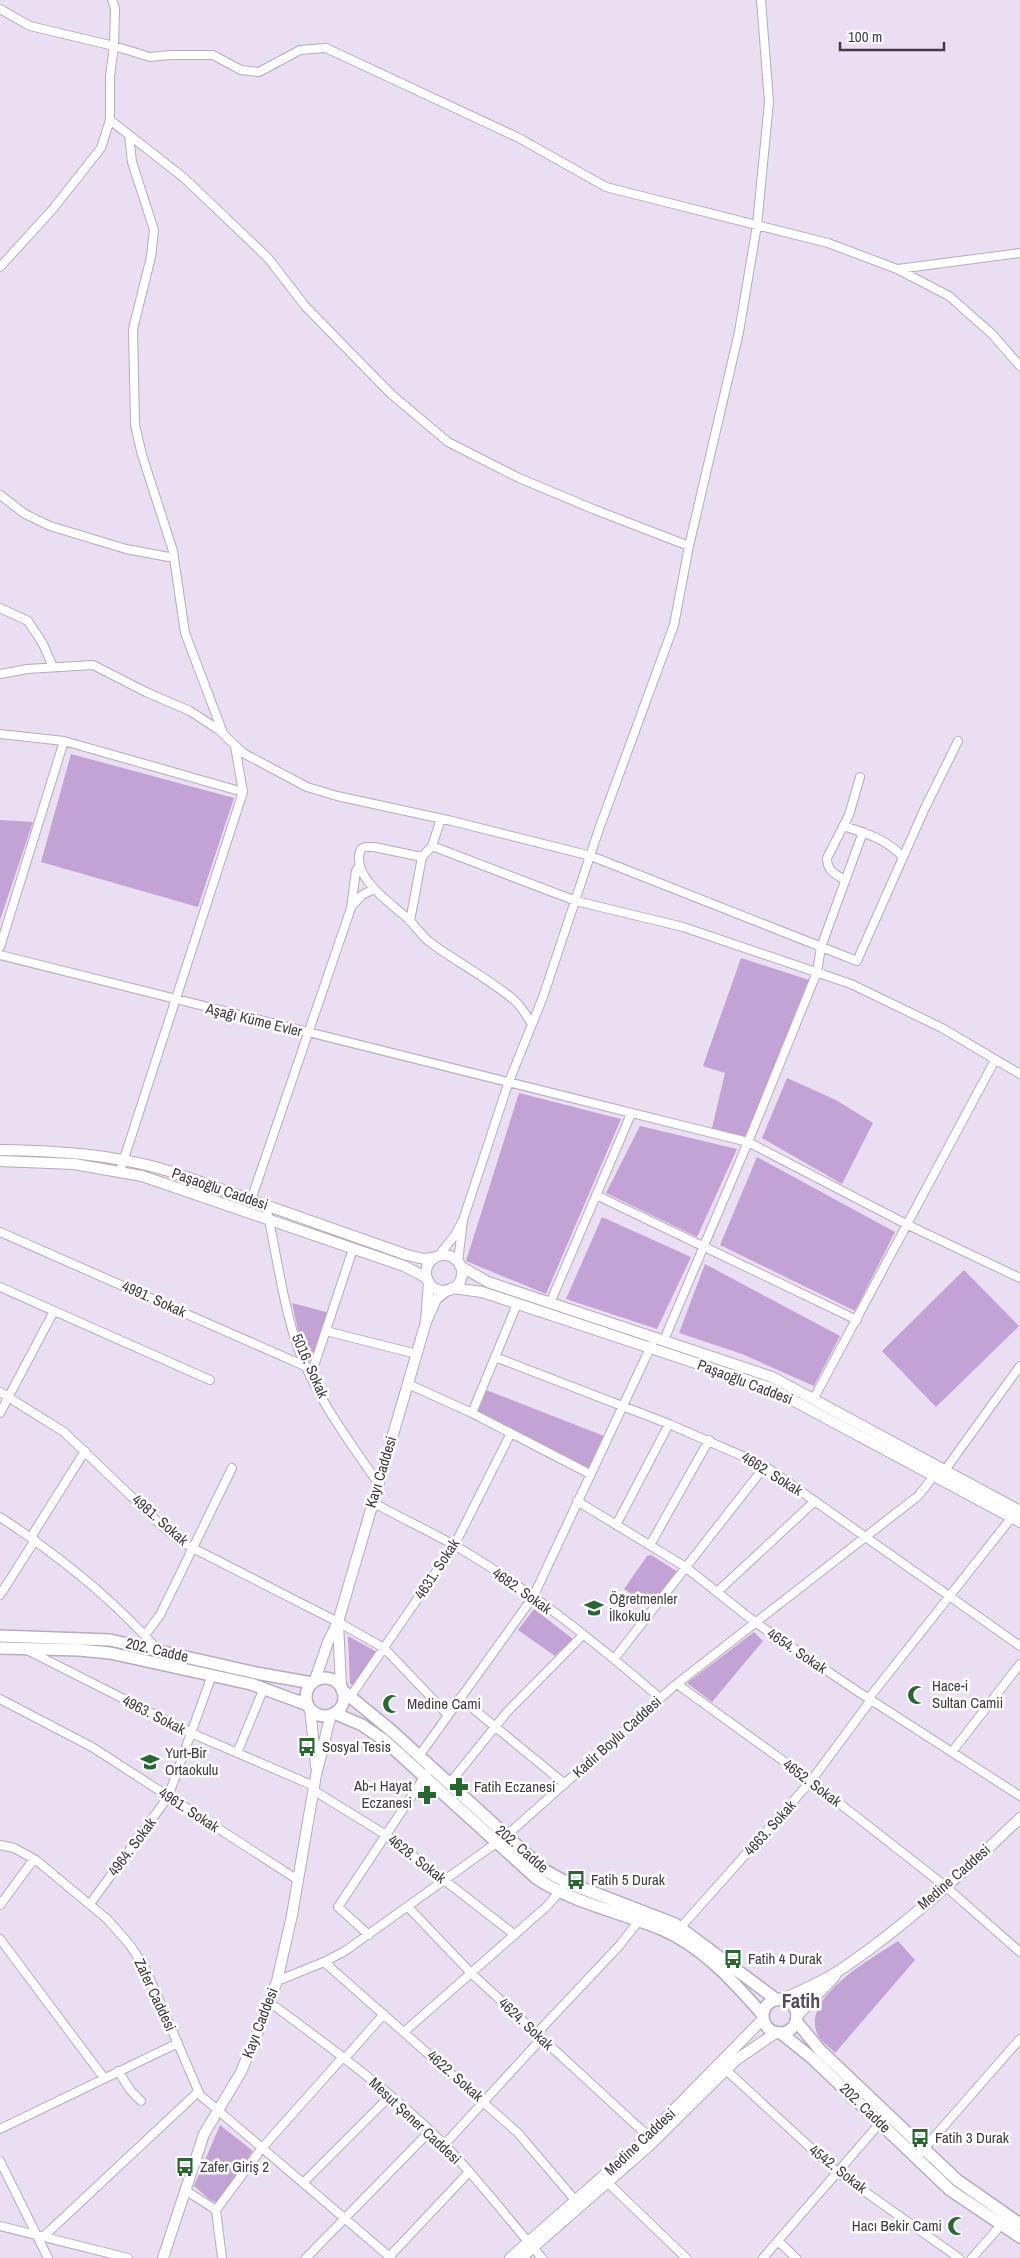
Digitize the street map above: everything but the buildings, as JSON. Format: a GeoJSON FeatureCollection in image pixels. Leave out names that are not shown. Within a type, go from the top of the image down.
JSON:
{"type":"FeatureCollection","features":[{"type":"Feature","properties":{"kind":"main road","name":"202. Cadde"},"geometry":{"type":"LineString","coordinates":[[0,1636],[96,1638],[158,1650],[256,1673],[313,1681]]}},
{"type":"Feature","properties":{"kind":"main road","name":"202. Cadde"},"geometry":{"type":"LineString","coordinates":[[0,1648],[110,1653],[264,1688],[309,1706]]}},
{"type":"Feature","properties":{"kind":"main road"},"geometry":{"type":"LineString","coordinates":[[327,1678],[334,1680],[344,1691],[343,1702],[333,1713],[320,1715],[309,1706],[306,1693],[313,1681],[327,1678]]}},
{"type":"Feature","properties":{"kind":"main road","name":"202. Cadde"},"geometry":{"type":"LineString","coordinates":[[344,1691],[419,1756],[428,1771],[502,1839]]}},
{"type":"Feature","properties":{"kind":"main road","name":"202. Cadde"},"geometry":{"type":"LineString","coordinates":[[333,1713],[362,1725],[449,1784],[502,1839],[536,1878],[563,1886],[642,1916],[681,1927],[780,2000]]}},
{"type":"Feature","properties":{"kind":"main road","name":"202. Cadde"},"geometry":{"type":"LineString","coordinates":[[642,1916],[691,1946],[731,1980],[763,2017]]}},
{"type":"Feature","properties":{"kind":"main road"},"geometry":{"type":"LineString","coordinates":[[780,2000],[793,2006],[796,2019],[792,2028],[779,2032],[766,2026],[763,2017],[768,2004],[780,2000]]}},
{"type":"Feature","properties":{"kind":"main road","name":"202. Cadde"},"geometry":{"type":"LineString","coordinates":[[796,2019],[820,2050],[920,2153],[954,2193],[1020,2237]]}},
{"type":"Feature","properties":{"kind":"main road","name":"202. Cadde"},"geometry":{"type":"LineString","coordinates":[[779,2032],[812,2058],[880,2123],[961,2184],[1020,2224]]}},
{"type":"Feature","properties":{"kind":"street"},"geometry":{"type":"LineString","coordinates":[[0,267],[52,210],[101,148],[110,120],[110,76],[114,46],[115,8],[112,0]]}},
{"type":"Feature","properties":{"kind":"street"},"geometry":{"type":"LineString","coordinates":[[463,1220],[459,1264],[460,1280],[449,1289],[436,1288],[428,1280],[426,1268],[455,1235],[463,1220],[508,1084],[532,1024],[674,625],[689,546],[739,332],[757,225],[769,102],[761,0]]}},
{"type":"Feature","properties":{"kind":"street"},"geometry":{"type":"LineString","coordinates":[[0,9],[30,26],[114,46],[150,57],[170,55],[213,56],[241,70],[259,72],[300,50],[326,48],[519,138],[606,187],[828,243],[897,269],[949,296],[992,334],[1020,366]]}},
{"type":"Feature","properties":{"kind":"street"},"geometry":{"type":"LineString","coordinates":[[110,120],[183,177],[261,252],[305,306],[391,394],[448,442],[519,478],[592,509],[689,546]]}},
{"type":"Feature","properties":{"kind":"street"},"geometry":{"type":"LineString","coordinates":[[129,135],[132,162],[154,230],[151,257],[133,329],[135,425],[142,455],[174,558],[185,634],[223,734]]}},
{"type":"Feature","properties":{"kind":"street"},"geometry":{"type":"LineString","coordinates":[[897,269],[1020,253]]}},
{"type":"Feature","properties":{"kind":"street"},"geometry":{"type":"LineString","coordinates":[[0,495],[25,514],[50,526],[126,549],[174,558]]}},
{"type":"Feature","properties":{"kind":"street"},"geometry":{"type":"LineString","coordinates":[[0,608],[28,621],[44,644],[53,667]]}},
{"type":"Feature","properties":{"kind":"street"},"geometry":{"type":"LineString","coordinates":[[0,674],[26,669],[93,665],[146,692],[190,711],[223,734],[251,758],[307,787],[337,796],[441,819],[591,856],[857,961],[958,740]]}},
{"type":"Feature","properties":{"kind":"street"},"geometry":{"type":"LineString","coordinates":[[0,734],[64,741],[243,792]]}},
{"type":"Feature","properties":{"kind":"street"},"geometry":{"type":"LineString","coordinates":[[0,947],[64,741]]}},
{"type":"Feature","properties":{"kind":"street"},"geometry":{"type":"LineString","coordinates":[[120,1171],[174,999],[243,792],[235,746]]}},
{"type":"Feature","properties":{"kind":"street"},"geometry":{"type":"LineString","coordinates":[[845,880],[831,872],[827,861],[853,804],[860,777]]}},
{"type":"Feature","properties":{"kind":"street"},"geometry":{"type":"LineString","coordinates":[[410,920],[422,857],[432,846],[441,819]]}},
{"type":"Feature","properties":{"kind":"street"},"geometry":{"type":"LineString","coordinates":[[843,826],[888,843],[903,857]]}},
{"type":"Feature","properties":{"kind":"street"},"geometry":{"type":"LineString","coordinates":[[419,1756],[533,1597],[650,1347],[660,1339],[748,1142],[817,972],[821,947],[863,832]]}},
{"type":"Feature","properties":{"kind":"street"},"geometry":{"type":"LineString","coordinates":[[422,857],[367,846],[360,852],[360,865],[374,888],[410,920],[429,942],[484,976],[516,1001],[532,1024]]}},
{"type":"Feature","properties":{"kind":"street"},"geometry":{"type":"LineString","coordinates":[[432,846],[576,901],[684,927],[851,984],[942,1028],[1020,1074]]}},
{"type":"Feature","properties":{"kind":"street"},"geometry":{"type":"LineString","coordinates":[[251,1200],[351,908],[356,871],[360,865]]}},
{"type":"Feature","properties":{"kind":"street"},"geometry":{"type":"LineString","coordinates":[[351,908],[362,895],[374,888]]}},
{"type":"Feature","properties":{"kind":"street","name":"Aşağı Küme Evler"},"geometry":{"type":"LineString","coordinates":[[0,955],[508,1084],[748,1142],[908,1225],[1020,1278]]}},
{"type":"Feature","properties":{"kind":"street"},"geometry":{"type":"LineString","coordinates":[[814,1398],[995,1060]]}},
{"type":"Feature","properties":{"kind":"street"},"geometry":{"type":"LineString","coordinates":[[550,1303],[631,1114]]}},
{"type":"Feature","properties":{"kind":"street","name":"Paşaoğlu Caddesi"},"geometry":{"type":"LineString","coordinates":[[0,1150],[52,1150],[123,1159],[169,1171],[407,1255],[424,1259],[436,1257]]}},
{"type":"Feature","properties":{"kind":"street","name":"Paşaoğlu Caddesi"},"geometry":{"type":"LineString","coordinates":[[0,1161],[66,1163],[120,1171],[163,1182],[410,1269],[428,1280]]}},
{"type":"Feature","properties":{"kind":"street"},"geometry":{"type":"LineString","coordinates":[[596,1195],[857,1320]]}},
{"type":"Feature","properties":{"kind":"street","name":"5016. Sokak"},"geometry":{"type":"LineString","coordinates":[[266,1206],[295,1337],[307,1367],[335,1418],[378,1483]]}},
{"type":"Feature","properties":{"kind":"street","name":"4991. Sokak"},"geometry":{"type":"LineString","coordinates":[[0,1232],[307,1367]]}},
{"type":"Feature","properties":{"kind":"street"},"geometry":{"type":"LineString","coordinates":[[311,1375],[353,1249]]}},
{"type":"Feature","properties":{"kind":"street"},"geometry":{"type":"LineString","coordinates":[[436,1257],[450,1256],[459,1264]]}},
{"type":"Feature","properties":{"kind":"street","name":"Paşaoğlu Caddesi"},"geometry":{"type":"LineString","coordinates":[[459,1264],[488,1282],[772,1377],[814,1398],[1017,1517]]}},
{"type":"Feature","properties":{"kind":"street","name":"Kayı Caddesi"},"geometry":{"type":"LineString","coordinates":[[426,1322],[428,1280]]}},
{"type":"Feature","properties":{"kind":"street"},"geometry":{"type":"LineString","coordinates":[[0,1287],[210,1380]]}},
{"type":"Feature","properties":{"kind":"street","name":"Paşaoğlu Caddesi"},"geometry":{"type":"LineString","coordinates":[[449,1289],[470,1289],[768,1387],[940,1471]]}},
{"type":"Feature","properties":{"kind":"street","name":"Kayı Caddesi"},"geometry":{"type":"LineString","coordinates":[[313,1681],[338,1622],[426,1322],[436,1299],[449,1289]]}},
{"type":"Feature","properties":{"kind":"street"},"geometry":{"type":"LineString","coordinates":[[472,1413],[517,1304]]}},
{"type":"Feature","properties":{"kind":"street"},"geometry":{"type":"LineString","coordinates":[[0,1413],[54,1311]]}},
{"type":"Feature","properties":{"kind":"street"},"geometry":{"type":"LineString","coordinates":[[326,1331],[416,1354]]}},
{"type":"Feature","properties":{"kind":"street","name":"4662. Sokak"},"geometry":{"type":"LineString","coordinates":[[495,1357],[709,1440],[765,1466],[1020,1646]]}},
{"type":"Feature","properties":{"kind":"street","name":"Kadir Boylu Caddesi"},"geometry":{"type":"LineString","coordinates":[[277,1981],[324,1962],[369,1935],[502,1839],[660,1698],[918,1496],[940,1471],[1020,1366]]}},
{"type":"Feature","properties":{"kind":"street"},"geometry":{"type":"LineString","coordinates":[[408,1384],[472,1413],[590,1474]]}},
{"type":"Feature","properties":{"kind":"street","name":"4981. Sokak"},"geometry":{"type":"LineString","coordinates":[[0,1392],[58,1426],[162,1526],[193,1549],[338,1622],[384,1648],[448,1715]]}},
{"type":"Feature","properties":{"kind":"street"},"geometry":{"type":"LineString","coordinates":[[616,1524],[669,1424]]}},
{"type":"Feature","properties":{"kind":"street","name":"4631. Sokak"},"geometry":{"type":"LineString","coordinates":[[344,1691],[384,1648],[454,1546],[511,1433]]}},
{"type":"Feature","properties":{"kind":"street"},"geometry":{"type":"LineString","coordinates":[[650,1545],[709,1440]]}},
{"type":"Feature","properties":{"kind":"street"},"geometry":{"type":"LineString","coordinates":[[0,1595],[85,1451]]}},
{"type":"Feature","properties":{"kind":"street"},"geometry":{"type":"LineString","coordinates":[[614,1659],[765,1466]]}},
{"type":"Feature","properties":{"kind":"street"},"geometry":{"type":"LineString","coordinates":[[145,1635],[160,1615],[232,1468]]}},
{"type":"Feature","properties":{"kind":"street","name":"4654. Sokak"},"geometry":{"type":"LineString","coordinates":[[577,1501],[686,1568],[756,1622],[870,1699],[1020,1796]]}},
{"type":"Feature","properties":{"kind":"street"},"geometry":{"type":"LineString","coordinates":[[717,1592],[815,1501]]}},
{"type":"Feature","properties":{"kind":"street","name":"4682. Sokak"},"geometry":{"type":"LineString","coordinates":[[372,1502],[454,1546],[533,1597],[614,1659],[660,1698]]}},
{"type":"Feature","properties":{"kind":"street"},"geometry":{"type":"LineString","coordinates":[[0,1517],[33,1538],[81,1575],[145,1635],[158,1650]]}},
{"type":"Feature","properties":{"kind":"street","name":"4663. Sokak"},"geometry":{"type":"LineString","coordinates":[[681,1927],[812,1781],[870,1699],[950,1596],[1017,1517]]}},
{"type":"Feature","properties":{"kind":"street","name":"Kayı Caddesi"},"geometry":{"type":"LineString","coordinates":[[338,1622],[344,1691]]}},
{"type":"Feature","properties":{"kind":"street"},"geometry":{"type":"LineString","coordinates":[[449,1784],[495,1725],[583,1635]]}},
{"type":"Feature","properties":{"kind":"street","name":"4963. Sokak"},"geometry":{"type":"LineString","coordinates":[[25,1649],[191,1733],[314,1788]]}},
{"type":"Feature","properties":{"kind":"street"},"geometry":{"type":"LineString","coordinates":[[952,1752],[1020,1664]]}},
{"type":"Feature","properties":{"kind":"street","name":"4964. Sokak"},"geometry":{"type":"LineString","coordinates":[[90,1904],[168,1797],[212,1675]]}},
{"type":"Feature","properties":{"kind":"street","name":"4652. Sokak"},"geometry":{"type":"LineString","coordinates":[[677,1684],[812,1781],[945,1886],[1020,1952]]}},
{"type":"Feature","properties":{"kind":"street"},"geometry":{"type":"LineString","coordinates":[[237,1753],[264,1688]]}},
{"type":"Feature","properties":{"kind":"street"},"geometry":{"type":"LineString","coordinates":[[460,1698],[565,1784]]}},
{"type":"Feature","properties":{"kind":"street","name":"4961. Sokak"},"geometry":{"type":"LineString","coordinates":[[0,1699],[74,1736],[298,1880]]}},
{"type":"Feature","properties":{"kind":"street","name":"Kayı Caddesi"},"geometry":{"type":"LineString","coordinates":[[309,1706],[316,1775]]}},
{"type":"Feature","properties":{"kind":"street","name":"Kayı Caddesi"},"geometry":{"type":"LineString","coordinates":[[163,2258],[204,2134],[241,2072],[277,1981],[298,1880],[316,1775],[333,1713]]}},
{"type":"Feature","properties":{"kind":"street"},"geometry":{"type":"LineString","coordinates":[[369,1935],[338,1907],[428,1771]]}},
{"type":"Feature","properties":{"kind":"street","name":"4628. Sokak"},"geometry":{"type":"LineString","coordinates":[[314,1788],[386,1835],[515,1935]]}},
{"type":"Feature","properties":{"kind":"street","name":"Medine Caddesi"},"geometry":{"type":"LineString","coordinates":[[796,2019],[839,1971],[945,1886],[1020,1818]]}},
{"type":"Feature","properties":{"kind":"street","name":"Zafer Caddesi"},"geometry":{"type":"LineString","coordinates":[[0,1845],[14,1848],[34,1859],[90,1904],[119,1931],[143,1964],[198,2092],[389,2258]]}},
{"type":"Feature","properties":{"kind":"street"},"geometry":{"type":"LineString","coordinates":[[0,1905],[34,1859]]}},
{"type":"Feature","properties":{"kind":"street"},"geometry":{"type":"LineString","coordinates":[[404,2032],[546,1908],[563,1886]]}},
{"type":"Feature","properties":{"kind":"street","name":"4624. Sokak"},"geometry":{"type":"LineString","coordinates":[[408,1906],[471,1973],[648,2136]]}},
{"type":"Feature","properties":{"kind":"street"},"geometry":{"type":"LineString","coordinates":[[444,2145],[619,1946],[642,1916]]}},
{"type":"Feature","properties":{"kind":"street"},"geometry":{"type":"LineString","coordinates":[[0,1939],[104,2078]]}},
{"type":"Feature","properties":{"kind":"street","name":"4622. Sokak"},"geometry":{"type":"LineString","coordinates":[[324,1962],[484,2101],[518,2133],[575,2200]]}},
{"type":"Feature","properties":{"kind":"street","name":"Medine Caddesi"},"geometry":{"type":"LineString","coordinates":[[780,2000],[839,1971]]}},
{"type":"Feature","properties":{"kind":"street","name":"Mesut Şener Caddesi"},"geometry":{"type":"LineString","coordinates":[[269,2002],[344,2058],[430,2131],[469,2172],[542,2258]]}},
{"type":"Feature","properties":{"kind":"street"},"geometry":{"type":"LineString","coordinates":[[222,2258],[216,2210],[262,2148],[384,2014]]}},
{"type":"Feature","properties":{"kind":"street","name":"Medine Caddesi"},"geometry":{"type":"LineString","coordinates":[[510,2258],[530,2244],[605,2179],[763,2017]]}},
{"type":"Feature","properties":{"kind":"street","name":"Medine Caddesi"},"geometry":{"type":"LineString","coordinates":[[521,2258],[530,2244],[575,2200],[649,2146],[726,2070],[748,2051],[779,2032]]}},
{"type":"Feature","properties":{"kind":"street"},"geometry":{"type":"LineString","coordinates":[[920,2153],[1020,2039]]}},
{"type":"Feature","properties":{"kind":"street"},"geometry":{"type":"LineString","coordinates":[[0,2128],[178,2043]]}},
{"type":"Feature","properties":{"kind":"street","name":"4542. Sokak"},"geometry":{"type":"LineString","coordinates":[[726,2070],[837,2172],[959,2258]]}},
{"type":"Feature","properties":{"kind":"street"},"geometry":{"type":"LineString","coordinates":[[118,2072],[130,2091],[141,2101]]}},
{"type":"Feature","properties":{"kind":"street"},"geometry":{"type":"LineString","coordinates":[[40,2236],[198,2092]]}},
{"type":"Feature","properties":{"kind":"street"},"geometry":{"type":"LineString","coordinates":[[303,2184],[390,2096]]}},
{"type":"Feature","properties":{"kind":"street"},"geometry":{"type":"LineString","coordinates":[[763,2258],[880,2123]]}},
{"type":"Feature","properties":{"kind":"street"},"geometry":{"type":"LineString","coordinates":[[306,2258],[430,2131]]}},
{"type":"Feature","properties":{"kind":"street"},"geometry":{"type":"LineString","coordinates":[[0,2161],[40,2236],[48,2258]]}},
{"type":"Feature","properties":{"kind":"street"},"geometry":{"type":"LineString","coordinates":[[389,2258],[469,2172]]}},
{"type":"Feature","properties":{"kind":"street"},"geometry":{"type":"LineString","coordinates":[[605,2179],[686,2258]]}},
{"type":"Feature","properties":{"kind":"street"},"geometry":{"type":"LineString","coordinates":[[185,2190],[216,2210]]}},
{"type":"Feature","properties":{"kind":"street"},"geometry":{"type":"LineString","coordinates":[[972,2258],[1001,2225]]}},
{"type":"Feature","properties":{"kind":"street"},"geometry":{"type":"LineString","coordinates":[[0,2226],[128,2258]]}},
{"type":"Feature","properties":{"kind":"street"},"geometry":{"type":"LineString","coordinates":[[778,2241],[796,2258]]}},
{"type":"Feature","properties":{"kind":"shaded area"},"geometry":{"type":"Polygon","coordinates":[[[71,754],[234,798],[198,907],[41,862],[71,754]]]}},
{"type":"Feature","properties":{"kind":"shaded area"},"geometry":{"type":"Polygon","coordinates":[[[0,820],[33,822],[0,920],[0,820]]]}},
{"type":"Feature","properties":{"kind":"shaded area"},"geometry":{"type":"Polygon","coordinates":[[[741,958],[809,980],[746,1138],[712,1128],[725,1073],[703,1066],[741,958]]]}},
{"type":"Feature","properties":{"kind":"shaded area"},"geometry":{"type":"Polygon","coordinates":[[[787,1078],[836,1100],[873,1123],[842,1184],[762,1138],[787,1078]]]}},
{"type":"Feature","properties":{"kind":"shaded area"},"geometry":{"type":"Polygon","coordinates":[[[519,1093],[621,1119],[546,1294],[466,1261],[519,1093]]]}},
{"type":"Feature","properties":{"kind":"shaded area"},"geometry":{"type":"Polygon","coordinates":[[[640,1126],[737,1149],[697,1237],[606,1193],[640,1126]]]}},
{"type":"Feature","properties":{"kind":"shaded area"},"geometry":{"type":"Polygon","coordinates":[[[757,1157],[895,1232],[855,1311],[720,1245],[757,1157]]]}},
{"type":"Feature","properties":{"kind":"shaded area"},"geometry":{"type":"Polygon","coordinates":[[[602,1217],[691,1257],[657,1329],[566,1299],[602,1217]]]}},
{"type":"Feature","properties":{"kind":"shaded area"},"geometry":{"type":"Polygon","coordinates":[[[705,1264],[840,1336],[814,1386],[742,1354],[679,1333],[705,1264]]]}},
{"type":"Feature","properties":{"kind":"shaded area"},"geometry":{"type":"Polygon","coordinates":[[[964,1270],[1019,1326],[936,1407],[882,1351],[964,1270]]]}},
{"type":"Feature","properties":{"kind":"shaded area"},"geometry":{"type":"Polygon","coordinates":[[[292,1303],[330,1313],[312,1360],[308,1362],[301,1344],[292,1303]]]}},
{"type":"Feature","properties":{"kind":"shaded area"},"geometry":{"type":"Polygon","coordinates":[[[486,1390],[604,1436],[588,1469],[477,1412],[486,1390]]]}},
{"type":"Feature","properties":{"kind":"shaded area"},"geometry":{"type":"Polygon","coordinates":[[[651,1555],[678,1572],[650,1606],[624,1589],[647,1556],[651,1555]]]}},
{"type":"Feature","properties":{"kind":"shaded area"},"geometry":{"type":"Polygon","coordinates":[[[534,1609],[573,1639],[555,1656],[518,1630],[534,1609]]]}},
{"type":"Feature","properties":{"kind":"shaded area"},"geometry":{"type":"Polygon","coordinates":[[[754,1632],[763,1641],[712,1702],[687,1683],[754,1632]]]}},
{"type":"Feature","properties":{"kind":"shaded area"},"geometry":{"type":"Polygon","coordinates":[[[348,1636],[377,1652],[356,1686],[350,1684],[348,1636]]]}},
{"type":"Feature","properties":{"kind":"shaded area"},"geometry":{"type":"Polygon","coordinates":[[[898,1941],[915,1960],[835,2053],[822,2041],[817,2033],[815,2019],[820,2005],[829,1992],[842,1980],[898,1941]]]}},
{"type":"Feature","properties":{"kind":"shaded area"},"geometry":{"type":"Polygon","coordinates":[[[220,2125],[253,2151],[218,2203],[210,2200],[194,2186],[220,2125]]]}},
{"type":"Feature","properties":{"kind":"place","name":"Öğretmenler İlkokulu"},"geometry":{"type":"Point","coordinates":[594,1608]}},
{"type":"Feature","properties":{"kind":"place","name":"Hace-i Sultan Camii"},"geometry":{"type":"Point","coordinates":[917,1695]}},
{"type":"Feature","properties":{"kind":"place","name":"Medine Cami"},"geometry":{"type":"Point","coordinates":[392,1704]}},
{"type":"Feature","properties":{"kind":"place","name":"Sosyal Tesis"},"geometry":{"type":"Point","coordinates":[307,1747]}},
{"type":"Feature","properties":{"kind":"place","name":"Yurt-Bir Ortaokulu"},"geometry":{"type":"Point","coordinates":[150,1762]}},
{"type":"Feature","properties":{"kind":"place","name":"Fatih Eczanesi"},"geometry":{"type":"Point","coordinates":[459,1787]}},
{"type":"Feature","properties":{"kind":"place","name":"Ab-ı Hayat Eczanesi"},"geometry":{"type":"Point","coordinates":[427,1795]}},
{"type":"Feature","properties":{"kind":"place","name":"Fatih 5 Durak"},"geometry":{"type":"Point","coordinates":[576,1880]}},
{"type":"Feature","properties":{"kind":"place","name":"Fatih 4 Durak"},"geometry":{"type":"Point","coordinates":[733,1959]}},
{"type":"Feature","properties":{"kind":"place","name":"Fatih 3 Durak"},"geometry":{"type":"Point","coordinates":[920,2138]}},
{"type":"Feature","properties":{"kind":"place","name":"Zafer Giriş 2"},"geometry":{"type":"Point","coordinates":[185,2167]}},
{"type":"Feature","properties":{"kind":"place","name":"Hacı Bekir Cami"},"geometry":{"type":"Point","coordinates":[957,2226]}},
{"type":"Feature","properties":{"kind":"district","name":"Fatih"},"geometry":{"type":"Point","coordinates":[801,2001]}}]}
